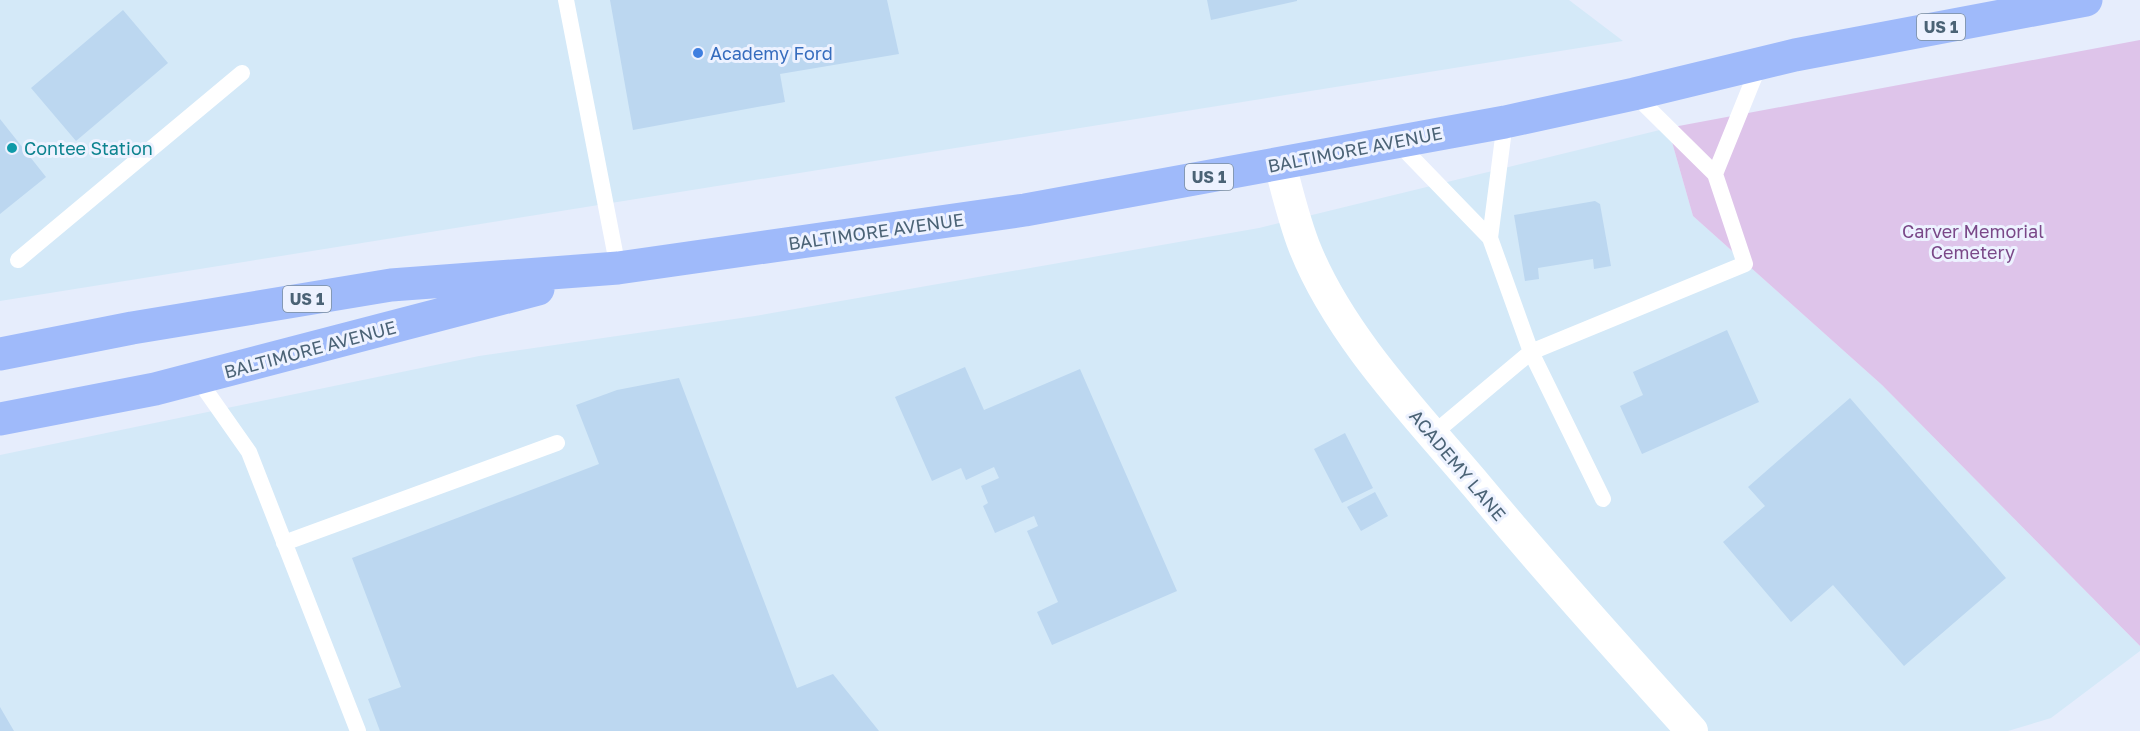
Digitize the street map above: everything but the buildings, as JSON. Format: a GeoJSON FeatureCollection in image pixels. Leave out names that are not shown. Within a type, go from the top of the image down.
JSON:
{"type":"FeatureCollection","features":[{"type":"Feature","properties":{"kind":"main road","name":"BALTIMORE AVENUE"},"geometry":{"type":"LineString","coordinates":[[0,354],[132,328],[391,285],[618,268],[1024,210],[1505,122],[1634,94],[1982,10],[2086,0]]}},
{"type":"Feature","properties":{"kind":"main road","name":"BALTIMORE AVENUE"},"geometry":{"type":"LineString","coordinates":[[0,419],[155,389],[618,268]]}},
{"type":"Feature","properties":{"kind":"street","name":"ACADEMY LANE"},"geometry":{"type":"LineString","coordinates":[[1280,164],[1305,249],[1338,312],[1384,377],[1532,551],[1692,731]]}},
{"type":"Feature","properties":{"kind":"lane"},"geometry":{"type":"LineString","coordinates":[[566,0],[618,268]]}},
{"type":"Feature","properties":{"kind":"lane"},"geometry":{"type":"LineString","coordinates":[[1715,174],[1760,63]]}},
{"type":"Feature","properties":{"kind":"lane"},"geometry":{"type":"LineString","coordinates":[[18,260],[242,73]]}},
{"type":"Feature","properties":{"kind":"lane"},"geometry":{"type":"LineString","coordinates":[[1432,434],[1531,352],[1745,264],[1715,174],[1634,94]]}},
{"type":"Feature","properties":{"kind":"lane"},"geometry":{"type":"LineString","coordinates":[[1490,238],[1505,122]]}},
{"type":"Feature","properties":{"kind":"lane"},"geometry":{"type":"LineString","coordinates":[[1396,141],[1490,238],[1531,352],[1603,499]]}},
{"type":"Feature","properties":{"kind":"lane"},"geometry":{"type":"LineString","coordinates":[[197,378],[249,452],[358,731]]}},
{"type":"Feature","properties":{"kind":"lane"},"geometry":{"type":"LineString","coordinates":[[284,543],[557,442]]}},
{"type":"Feature","properties":{"kind":"shaded area"},"geometry":{"type":"Polygon","coordinates":[[[0,0],[1569,0],[1623,41],[0,301],[0,0]]]}},
{"type":"Feature","properties":{"kind":"shaded area"},"geometry":{"type":"Polygon","coordinates":[[[1668,128],[1693,216],[1882,385],[2140,646],[2140,651],[2051,718],[2008,731],[0,731],[0,455],[479,356],[755,316],[1259,228],[1668,128]]]}},
{"type":"Feature","properties":{"kind":"green space","name":"Carver Memorial Cemetery"},"geometry":{"type":"Polygon","coordinates":[[[2140,40],[2140,646],[1882,385],[1693,216],[1668,128],[2140,40]]]}},
{"type":"Feature","properties":{"kind":"place","name":"Academy Ford"},"geometry":{"type":"Point","coordinates":[698,53]}},
{"type":"Feature","properties":{"kind":"place","name":"Contee Station"},"geometry":{"type":"Point","coordinates":[12,148]}}]}
